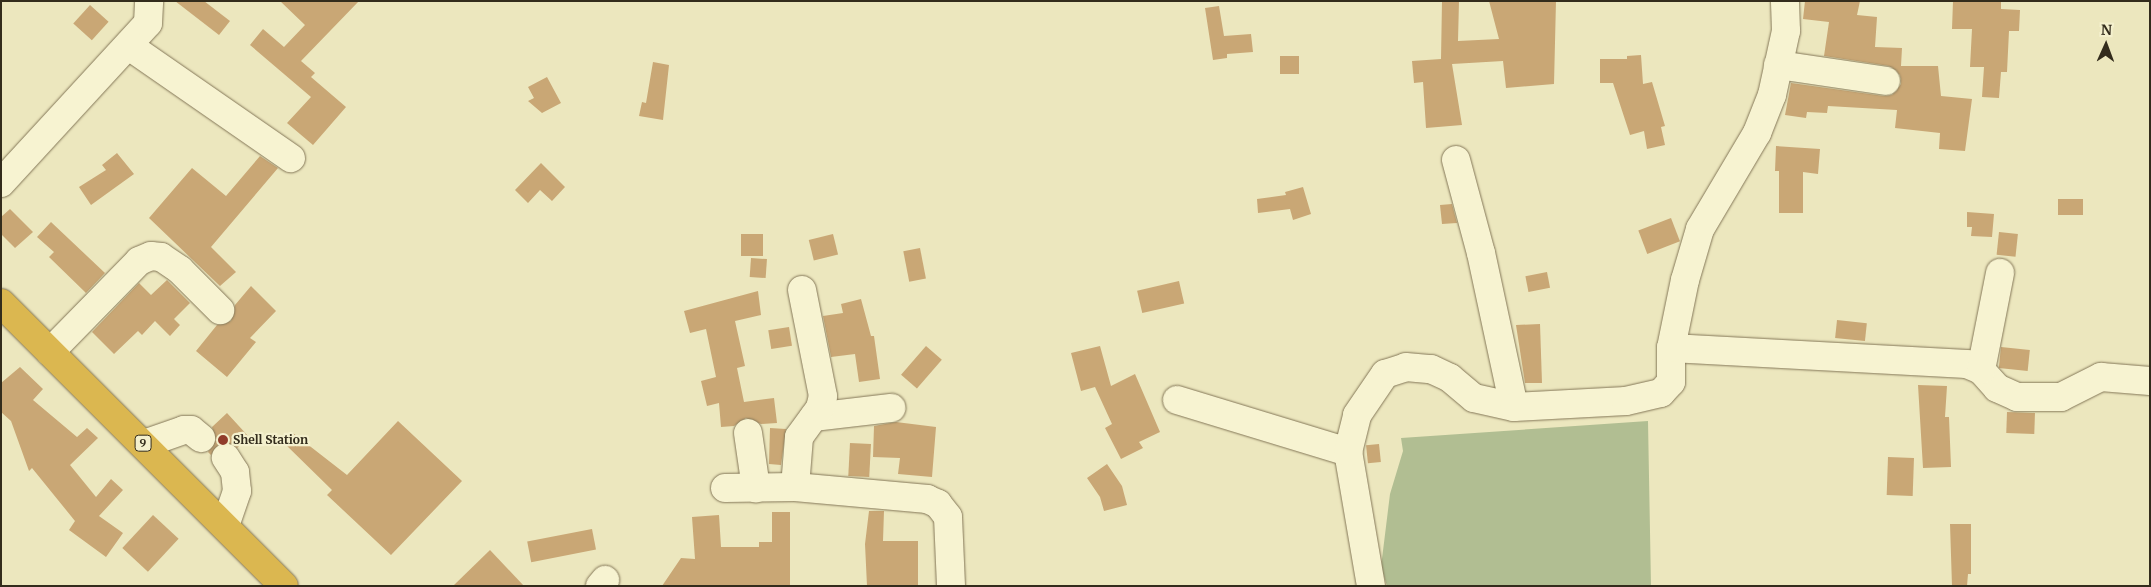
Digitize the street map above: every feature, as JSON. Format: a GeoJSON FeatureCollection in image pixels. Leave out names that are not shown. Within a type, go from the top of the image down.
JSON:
{"type":"FeatureCollection","features":[{"type":"Feature","properties":{"kind":"highway","name":"9"},"geometry":{"type":"LineString","coordinates":[[1,303],[284,586]]}},
{"type":"Feature","properties":{"kind":"street"},"geometry":{"type":"LineString","coordinates":[[1,183],[129,46],[148,23],[149,1]]}},
{"type":"Feature","properties":{"kind":"street"},"geometry":{"type":"LineString","coordinates":[[1371,586],[1348,452],[1357,415],[1374,387],[1385,374],[1406,367],[1430,369],[1450,378],[1474,398],[1514,407],[1626,402],[1662,393],[1671,382],[1671,348],[1685,280],[1700,229],[1757,133],[1772,95],[1786,31],[1785,1]]}},
{"type":"Feature","properties":{"kind":"street"},"geometry":{"type":"LineString","coordinates":[[129,46],[290,158]]}},
{"type":"Feature","properties":{"kind":"street"},"geometry":{"type":"LineString","coordinates":[[1778,65],[1886,80]]}},
{"type":"Feature","properties":{"kind":"street"},"geometry":{"type":"LineString","coordinates":[[1456,160],[1481,253],[1514,407]]}},
{"type":"Feature","properties":{"kind":"street"},"geometry":{"type":"LineString","coordinates":[[50,352],[139,261],[151,256],[161,257],[180,270],[220,310]]}},
{"type":"Feature","properties":{"kind":"street"},"geometry":{"type":"LineString","coordinates":[[1981,370],[2000,273]]}},
{"type":"Feature","properties":{"kind":"street"},"geometry":{"type":"LineString","coordinates":[[795,488],[799,437],[814,417],[823,396],[802,290]]}},
{"type":"Feature","properties":{"kind":"street"},"geometry":{"type":"LineString","coordinates":[[1671,348],[1966,364],[1981,370],[1997,388],[2017,397],[2061,397],[2101,377],[2150,381]]}},
{"type":"Feature","properties":{"kind":"street"},"geometry":{"type":"LineString","coordinates":[[1177,400],[1348,452]]}},
{"type":"Feature","properties":{"kind":"street"},"geometry":{"type":"LineString","coordinates":[[814,417],[890,408]]}},
{"type":"Feature","properties":{"kind":"street"},"geometry":{"type":"LineString","coordinates":[[144,444],[184,430],[191,430],[201,438]]}},
{"type":"Feature","properties":{"kind":"street"},"geometry":{"type":"LineString","coordinates":[[748,434],[756,488]]}},
{"type":"Feature","properties":{"kind":"street"},"geometry":{"type":"LineString","coordinates":[[225,526],[237,491],[235,472],[226,458]]}},
{"type":"Feature","properties":{"kind":"street"},"geometry":{"type":"LineString","coordinates":[[726,488],[795,488],[927,499],[938,504],[948,517],[951,586]]}},
{"type":"Feature","properties":{"kind":"green space"},"geometry":{"type":"Polygon","coordinates":[[[1648,421],[1651,586],[1387,586],[1381,567],[1390,494],[1403,451],[1401,438],[1648,421]]]}},
{"type":"Feature","properties":{"kind":"building"},"geometry":{"type":"Polygon","coordinates":[[[175,1],[204,1],[230,21],[219,35],[175,1]]]}},
{"type":"Feature","properties":{"kind":"building"},"geometry":{"type":"Polygon","coordinates":[[[280,1],[359,1],[301,61],[315,73],[311,77],[346,107],[313,145],[287,123],[311,97],[250,45],[263,29],[284,47],[305,25],[280,1]]]}},
{"type":"Feature","properties":{"kind":"building"},"geometry":{"type":"Polygon","coordinates":[[[1442,1],[1459,1],[1458,41],[1499,39],[1489,1],[1556,1],[1554,84],[1506,88],[1503,61],[1452,64],[1462,125],[1426,128],[1423,82],[1414,83],[1412,61],[1441,59],[1442,1]]]}},
{"type":"Feature","properties":{"kind":"building"},"geometry":{"type":"Polygon","coordinates":[[[1805,1],[1860,1],[1857,15],[1877,17],[1875,47],[1902,48],[1901,66],[1938,66],[1941,96],[1972,99],[1965,151],[1939,149],[1940,133],[1895,128],[1897,110],[1828,106],[1827,113],[1807,112],[1806,118],[1785,115],[1791,83],[1884,96],[1892,95],[1901,84],[1900,75],[1889,66],[1824,56],[1829,22],[1803,19],[1805,1]]]}},
{"type":"Feature","properties":{"kind":"building"},"geometry":{"type":"Polygon","coordinates":[[[1953,1],[2001,2],[2001,9],[2020,10],[2019,31],[2009,31],[2007,72],[2001,72],[1999,98],[1982,97],[1984,67],[1970,67],[1972,29],[1952,29],[1953,1]]]}},
{"type":"Feature","properties":{"kind":"building"},"geometry":{"type":"Polygon","coordinates":[[[90,5],[109,22],[92,40],[73,24],[90,5]]]}},
{"type":"Feature","properties":{"kind":"building"},"geometry":{"type":"Polygon","coordinates":[[[1219,6],[1224,36],[1251,34],[1253,52],[1227,54],[1227,58],[1213,60],[1205,8],[1219,6]]]}},
{"type":"Feature","properties":{"kind":"building"},"geometry":{"type":"Polygon","coordinates":[[[1641,55],[1643,84],[1652,82],[1665,126],[1661,127],[1665,145],[1647,149],[1644,131],[1630,135],[1613,83],[1600,83],[1600,59],[1627,59],[1627,56],[1641,55]]]}},
{"type":"Feature","properties":{"kind":"building"},"geometry":{"type":"Polygon","coordinates":[[[1280,56],[1299,56],[1299,74],[1280,74],[1280,56]]]}},
{"type":"Feature","properties":{"kind":"building"},"geometry":{"type":"Polygon","coordinates":[[[653,62],[669,65],[663,120],[639,116],[642,102],[646,103],[653,62]]]}},
{"type":"Feature","properties":{"kind":"building"},"geometry":{"type":"Polygon","coordinates":[[[547,77],[561,103],[542,113],[528,101],[534,98],[528,87],[547,77]]]}},
{"type":"Feature","properties":{"kind":"building"},"geometry":{"type":"Polygon","coordinates":[[[1776,146],[1820,149],[1818,174],[1803,172],[1803,213],[1779,213],[1779,171],[1775,171],[1776,146]]]}},
{"type":"Feature","properties":{"kind":"building"},"geometry":{"type":"Polygon","coordinates":[[[117,153],[134,174],[91,205],[79,187],[106,170],[102,165],[117,153]]]}},
{"type":"Feature","properties":{"kind":"building"},"geometry":{"type":"Polygon","coordinates":[[[260,156],[278,168],[211,247],[236,272],[220,286],[149,218],[192,168],[226,196],[260,156]]]}},
{"type":"Feature","properties":{"kind":"building"},"geometry":{"type":"Polygon","coordinates":[[[541,163],[565,187],[552,201],[540,190],[528,203],[515,190],[541,163]]]}},
{"type":"Feature","properties":{"kind":"building"},"geometry":{"type":"Polygon","coordinates":[[[1303,187],[1311,214],[1293,220],[1290,209],[1258,213],[1257,199],[1286,195],[1285,192],[1303,187]]]}},
{"type":"Feature","properties":{"kind":"building"},"geometry":{"type":"Polygon","coordinates":[[[2058,199],[2083,199],[2083,215],[2058,215],[2058,199]]]}},
{"type":"Feature","properties":{"kind":"building"},"geometry":{"type":"Polygon","coordinates":[[[1452,204],[1457,223],[1442,224],[1440,205],[1452,204]]]}},
{"type":"Feature","properties":{"kind":"building"},"geometry":{"type":"Polygon","coordinates":[[[10,209],[33,232],[15,248],[1,234],[1,217],[10,209]]]}},
{"type":"Feature","properties":{"kind":"building"},"geometry":{"type":"Polygon","coordinates":[[[1967,212],[1994,214],[1992,237],[1971,236],[1972,227],[1967,227],[1967,212]]]}},
{"type":"Feature","properties":{"kind":"building"},"geometry":{"type":"Polygon","coordinates":[[[1671,218],[1680,241],[1647,254],[1638,231],[1671,218]]]}},
{"type":"Feature","properties":{"kind":"building"},"geometry":{"type":"Polygon","coordinates":[[[51,222],[105,273],[86,293],[49,257],[54,252],[37,237],[51,222]]]}},
{"type":"Feature","properties":{"kind":"building"},"geometry":{"type":"Polygon","coordinates":[[[1999,232],[2018,234],[2015,257],[1997,255],[1999,232]]]}},
{"type":"Feature","properties":{"kind":"building"},"geometry":{"type":"Polygon","coordinates":[[[741,234],[763,234],[763,256],[741,256],[741,234]]]}},
{"type":"Feature","properties":{"kind":"building"},"geometry":{"type":"Polygon","coordinates":[[[833,234],[838,254],[814,260],[809,240],[833,234]]]}},
{"type":"Feature","properties":{"kind":"building"},"geometry":{"type":"Polygon","coordinates":[[[920,248],[926,278],[909,282],[903,251],[920,248]]]}},
{"type":"Feature","properties":{"kind":"building"},"geometry":{"type":"Polygon","coordinates":[[[751,258],[767,259],[766,278],[750,277],[751,258]]]}},
{"type":"Feature","properties":{"kind":"building"},"geometry":{"type":"Polygon","coordinates":[[[1547,272],[1550,288],[1528,292],[1525,276],[1547,272]]]}},
{"type":"Feature","properties":{"kind":"building"},"geometry":{"type":"Polygon","coordinates":[[[167,280],[190,303],[174,319],[180,325],[170,336],[155,321],[142,335],[138,331],[114,354],[92,332],[139,283],[151,295],[167,280]]]}},
{"type":"Feature","properties":{"kind":"building"},"geometry":{"type":"Polygon","coordinates":[[[1179,281],[1184,303],[1142,313],[1137,291],[1179,281]]]}},
{"type":"Feature","properties":{"kind":"building"},"geometry":{"type":"Polygon","coordinates":[[[251,286],[276,311],[250,338],[256,342],[227,377],[196,351],[217,325],[231,321],[235,305],[251,286]]]}},
{"type":"Feature","properties":{"kind":"building"},"geometry":{"type":"Polygon","coordinates":[[[758,291],[761,315],[735,321],[745,366],[737,368],[744,402],[774,398],[777,423],[761,424],[746,418],[734,426],[721,427],[719,403],[707,406],[701,381],[716,377],[706,329],[690,333],[684,311],[758,291]]]}},
{"type":"Feature","properties":{"kind":"building"},"geometry":{"type":"Polygon","coordinates":[[[861,299],[871,336],[874,336],[880,379],[859,382],[855,354],[831,357],[823,316],[843,313],[841,304],[861,299]]]}},
{"type":"Feature","properties":{"kind":"building"},"geometry":{"type":"Polygon","coordinates":[[[1837,320],[1867,323],[1865,341],[1835,338],[1837,320]]]}},
{"type":"Feature","properties":{"kind":"building"},"geometry":{"type":"Polygon","coordinates":[[[1540,324],[1542,383],[1525,383],[1516,325],[1540,324]]]}},
{"type":"Feature","properties":{"kind":"building"},"geometry":{"type":"Polygon","coordinates":[[[789,327],[792,346],[771,349],[768,330],[789,327]]]}},
{"type":"Feature","properties":{"kind":"building"},"geometry":{"type":"Polygon","coordinates":[[[926,346],[942,360],[917,388],[901,375],[926,346]]]}},
{"type":"Feature","properties":{"kind":"building"},"geometry":{"type":"Polygon","coordinates":[[[1100,346],[1111,386],[1135,374],[1160,432],[1139,442],[1143,448],[1121,459],[1105,428],[1112,424],[1095,387],[1081,391],[1071,353],[1100,346]]]}},
{"type":"Feature","properties":{"kind":"building"},"geometry":{"type":"Polygon","coordinates":[[[2001,347],[2030,350],[2028,371],[1999,368],[2001,347]]]}},
{"type":"Feature","properties":{"kind":"building"},"geometry":{"type":"Polygon","coordinates":[[[20,367],[43,389],[33,400],[77,437],[87,428],[98,438],[70,465],[96,497],[111,479],[123,490],[99,516],[123,533],[106,557],[69,530],[75,521],[32,468],[29,471],[11,421],[1,412],[1,383],[20,367]]]}},
{"type":"Feature","properties":{"kind":"building"},"geometry":{"type":"Polygon","coordinates":[[[1918,385],[1947,386],[1945,417],[1949,417],[1951,467],[1923,468],[1918,385]]]}},
{"type":"Feature","properties":{"kind":"building"},"geometry":{"type":"Polygon","coordinates":[[[2007,412],[2035,413],[2034,434],[2006,433],[2007,412]]]}},
{"type":"Feature","properties":{"kind":"building"},"geometry":{"type":"Polygon","coordinates":[[[227,413],[249,437],[237,448],[226,442],[218,445],[211,455],[208,452],[216,440],[212,427],[227,413]]]}},
{"type":"Feature","properties":{"kind":"building"},"geometry":{"type":"Polygon","coordinates":[[[398,421],[462,481],[391,555],[327,495],[332,490],[284,443],[293,433],[347,475],[398,421]]]}},
{"type":"Feature","properties":{"kind":"building"},"geometry":{"type":"Polygon","coordinates":[[[896,422],[936,427],[932,477],[898,474],[900,458],[873,457],[874,426],[896,422]]]}},
{"type":"Feature","properties":{"kind":"building"},"geometry":{"type":"Polygon","coordinates":[[[770,428],[786,429],[781,465],[769,464],[770,428]]]}},
{"type":"Feature","properties":{"kind":"building"},"geometry":{"type":"Polygon","coordinates":[[[850,443],[871,444],[869,477],[848,476],[850,443]]]}},
{"type":"Feature","properties":{"kind":"building"},"geometry":{"type":"Polygon","coordinates":[[[1379,444],[1381,462],[1368,463],[1366,445],[1379,444]]]}},
{"type":"Feature","properties":{"kind":"building"},"geometry":{"type":"Polygon","coordinates":[[[1888,457],[1914,458],[1913,496],[1887,495],[1888,457]]]}},
{"type":"Feature","properties":{"kind":"building"},"geometry":{"type":"Polygon","coordinates":[[[1107,464],[1122,486],[1127,505],[1104,511],[1100,497],[1087,478],[1107,464]]]}},
{"type":"Feature","properties":{"kind":"building"},"geometry":{"type":"Polygon","coordinates":[[[869,511],[884,511],[883,541],[918,541],[918,586],[867,586],[865,544],[869,511]]]}},
{"type":"Feature","properties":{"kind":"building"},"geometry":{"type":"Polygon","coordinates":[[[772,512],[790,512],[790,586],[662,586],[681,558],[695,559],[692,517],[719,515],[721,547],[759,547],[759,542],[772,542],[772,512]]]}},
{"type":"Feature","properties":{"kind":"building"},"geometry":{"type":"Polygon","coordinates":[[[153,515],[179,539],[148,572],[122,548],[153,515]]]}},
{"type":"Feature","properties":{"kind":"building"},"geometry":{"type":"Polygon","coordinates":[[[1950,524],[1971,524],[1971,574],[1968,574],[1967,586],[1952,586],[1950,524]]]}},
{"type":"Feature","properties":{"kind":"building"},"geometry":{"type":"Polygon","coordinates":[[[592,529],[596,550],[531,562],[527,542],[592,529]]]}},
{"type":"Feature","properties":{"kind":"building"},"geometry":{"type":"Polygon","coordinates":[[[490,550],[524,586],[453,586],[490,550]]]}},
{"type":"Feature","properties":{"kind":"place","name":"Shell Station"},"geometry":{"type":"Point","coordinates":[223,440]}}]}
